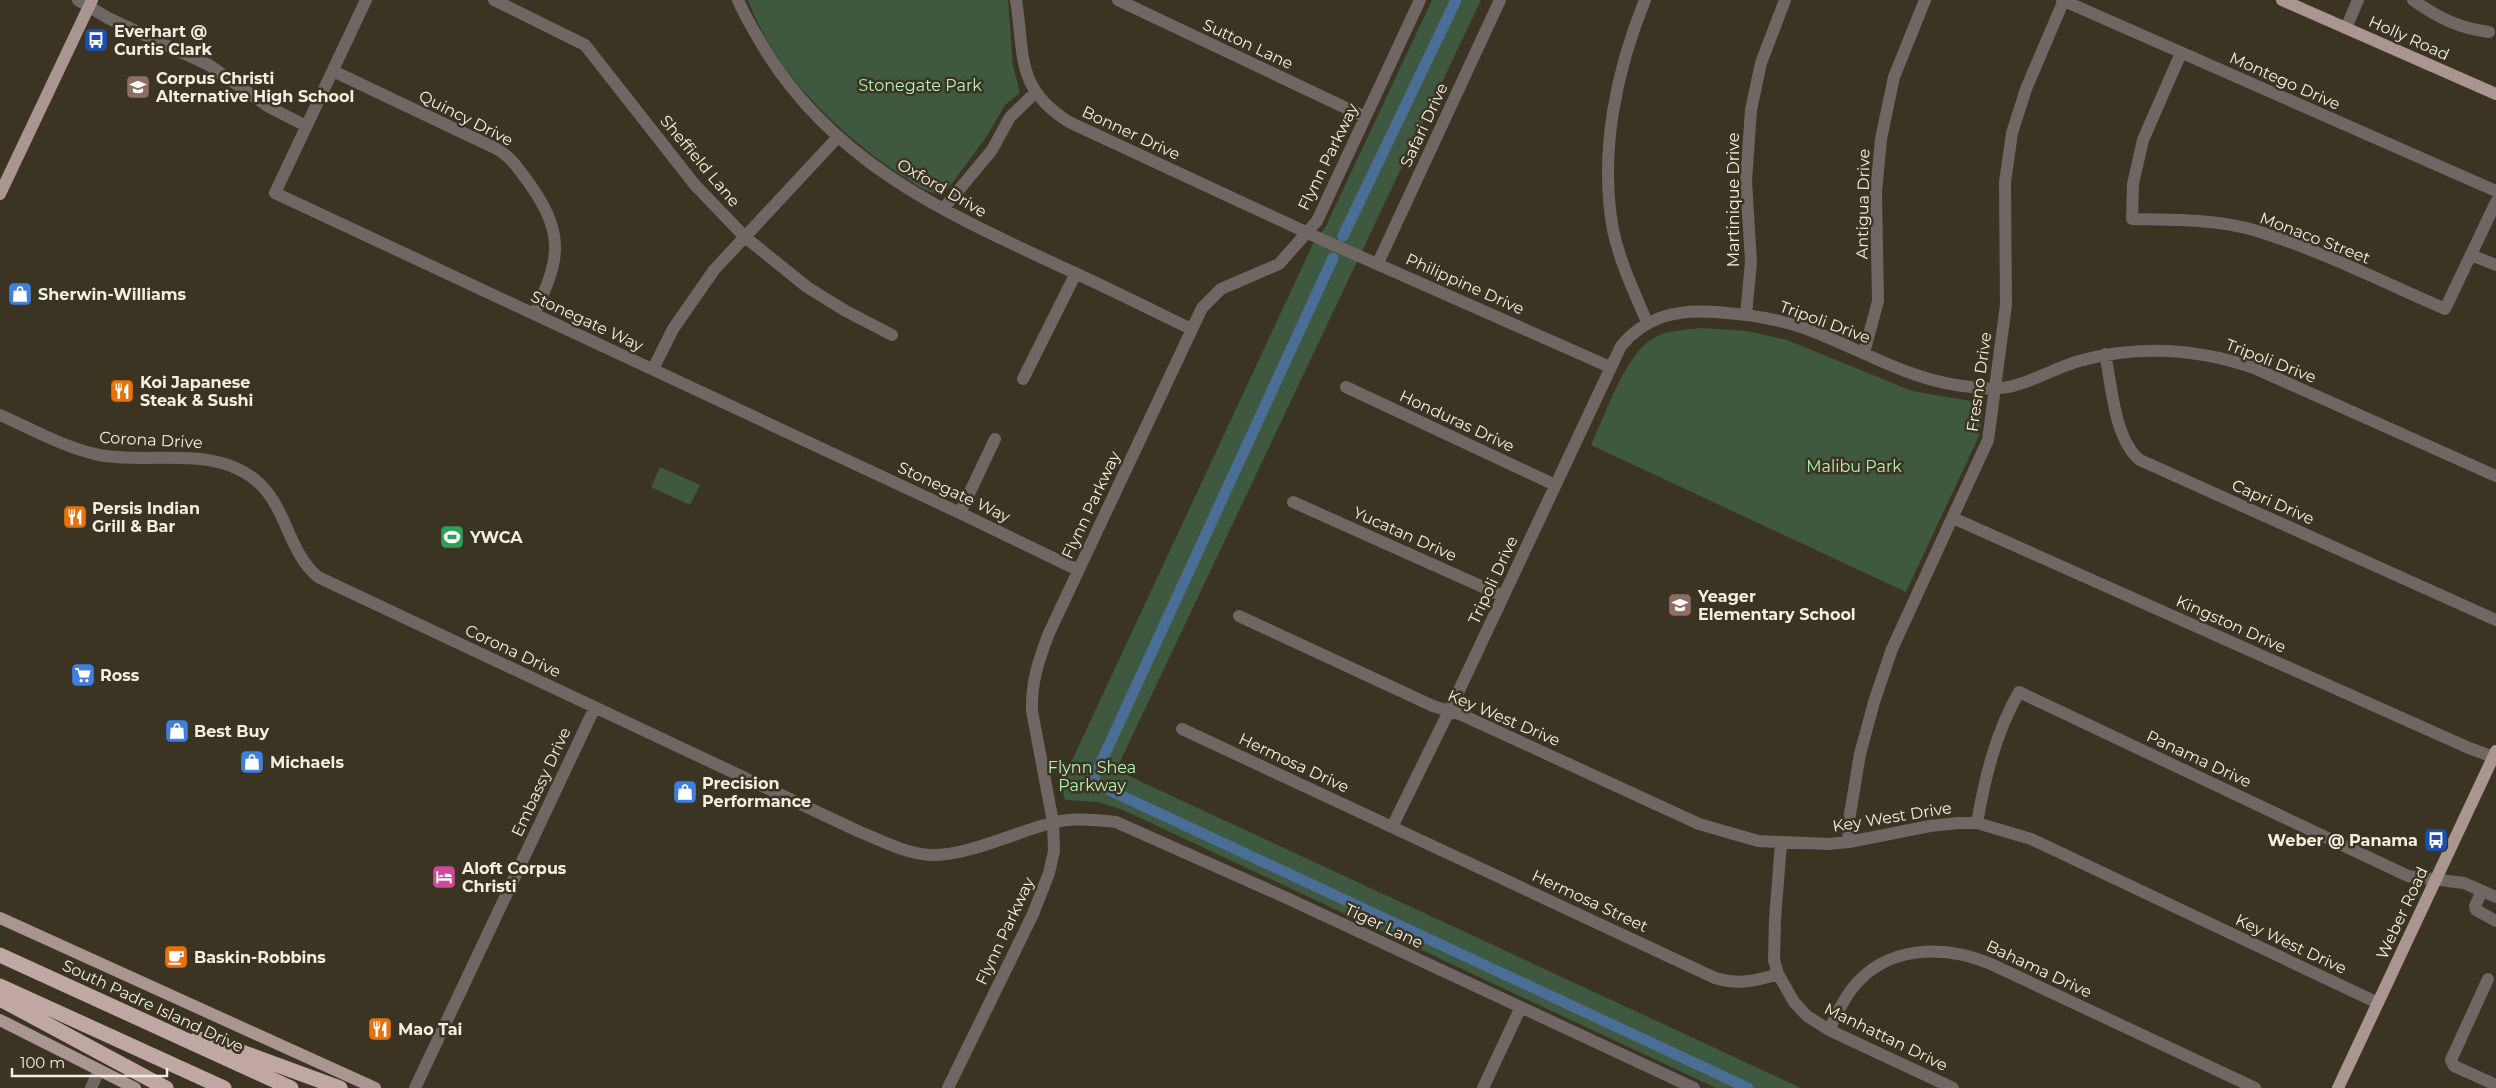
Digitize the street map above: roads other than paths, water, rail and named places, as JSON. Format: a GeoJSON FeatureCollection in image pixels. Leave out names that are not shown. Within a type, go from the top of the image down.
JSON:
{"type":"FeatureCollection","features":[{"type":"Feature","properties":{"kind":"highway","name":"South Padre Island Drive"},"geometry":{"type":"LineString","coordinates":[[0,955],[291,1088]]}},
{"type":"Feature","properties":{"kind":"highway"},"geometry":{"type":"LineString","coordinates":[[0,986],[224,1088]]}},
{"type":"Feature","properties":{"kind":"highway"},"geometry":{"type":"LineString","coordinates":[[0,999],[166,1088]]}},
{"type":"Feature","properties":{"kind":"highway"},"geometry":{"type":"LineString","coordinates":[[180,1037],[212,1040],[340,1088]]}},
{"type":"Feature","properties":{"kind":"main road","name":"Holly Road"},"geometry":{"type":"LineString","coordinates":[[2282,0],[2496,94]]}},
{"type":"Feature","properties":{"kind":"main road"},"geometry":{"type":"LineString","coordinates":[[0,194],[86,2]]}},
{"type":"Feature","properties":{"kind":"main road","name":"Weber Road"},"geometry":{"type":"LineString","coordinates":[[2338,1088],[2495,755]]}},
{"type":"Feature","properties":{"kind":"main road"},"geometry":{"type":"LineString","coordinates":[[0,918],[375,1088]]}},
{"type":"Feature","properties":{"kind":"main road"},"geometry":{"type":"LineString","coordinates":[[0,1020],[69,1053],[98,1072],[135,1088]]}},
{"type":"Feature","properties":{"kind":"street","name":"Stonegate Way"},"geometry":{"type":"LineString","coordinates":[[366,0],[275,192],[960,512],[1078,570]]}},
{"type":"Feature","properties":{"kind":"street","name":"Sheffield Lane"},"geometry":{"type":"LineString","coordinates":[[494,0],[585,45],[694,184],[745,237],[807,287],[844,310],[892,335]]}},
{"type":"Feature","properties":{"kind":"street","name":"Oxford Drive"},"geometry":{"type":"LineString","coordinates":[[738,0],[775,67],[837,138],[897,183],[942,209],[1191,329]]}},
{"type":"Feature","properties":{"kind":"street","name":"Bonner Drive"},"geometry":{"type":"LineString","coordinates":[[1016,0],[1022,58],[1028,79],[1053,112],[1069,122],[1307,232]]}},
{"type":"Feature","properties":{"kind":"street","name":"Sutton Lane"},"geometry":{"type":"LineString","coordinates":[[1118,0],[1365,117]]}},
{"type":"Feature","properties":{"kind":"street","name":"Flynn Parkway"},"geometry":{"type":"LineString","coordinates":[[948,1088],[1042,894],[1054,851],[1053,822],[1032,711],[1031,693],[1036,665],[1078,570],[1191,329],[1212,296],[1221,289],[1279,264],[1317,221],[1419,0]]}},
{"type":"Feature","properties":{"kind":"street","name":"Safari Drive"},"geometry":{"type":"LineString","coordinates":[[1378,263],[1500,0]]}},
{"type":"Feature","properties":{"kind":"street"},"geometry":{"type":"LineString","coordinates":[[1645,0],[1627,50],[1619,82],[1610,135],[1609,174],[1613,230],[1620,256],[1647,322]]}},
{"type":"Feature","properties":{"kind":"street","name":"Martinique Drive"},"geometry":{"type":"LineString","coordinates":[[1746,315],[1751,262],[1746,180],[1751,110],[1761,63],[1785,0]]}},
{"type":"Feature","properties":{"kind":"street","name":"Antigua Drive"},"geometry":{"type":"LineString","coordinates":[[1864,353],[1874,320],[1879,291],[1876,192],[1881,138],[1894,77],[1925,0]]}},
{"type":"Feature","properties":{"kind":"street","name":"Montego Drive"},"geometry":{"type":"LineString","coordinates":[[2063,0],[2496,191]]}},
{"type":"Feature","properties":{"kind":"street","name":"Fresno Drive"},"geometry":{"type":"LineString","coordinates":[[1849,842],[1848,826],[1860,754],[1874,702],[1903,623],[1988,440],[2006,305],[2005,182],[2012,133],[2026,89],[2063,0]]}},
{"type":"Feature","properties":{"kind":"street"},"geometry":{"type":"LineString","coordinates":[[2346,28],[2358,0]]}},
{"type":"Feature","properties":{"kind":"street"},"geometry":{"type":"LineString","coordinates":[[2413,0],[2428,11],[2458,26],[2489,32]]}},
{"type":"Feature","properties":{"kind":"street"},"geometry":{"type":"LineString","coordinates":[[86,2],[108,18],[209,65],[269,107],[306,126]]}},
{"type":"Feature","properties":{"kind":"street","name":"Monaco Street"},"geometry":{"type":"LineString","coordinates":[[2181,53],[2142,140],[2133,184],[2132,219],[2192,221],[2256,231],[2303,248],[2445,309],[2471,255]]}},
{"type":"Feature","properties":{"kind":"street","name":"Quincy Drive"},"geometry":{"type":"LineString","coordinates":[[333,71],[495,148],[508,155],[516,164],[544,204],[552,225],[556,249],[554,268],[534,314]]}},
{"type":"Feature","properties":{"kind":"street"},"geometry":{"type":"LineString","coordinates":[[942,209],[992,150],[1010,117],[1036,92]]}},
{"type":"Feature","properties":{"kind":"street"},"geometry":{"type":"LineString","coordinates":[[653,369],[672,329],[714,270],[837,138]]}},
{"type":"Feature","properties":{"kind":"street"},"geometry":{"type":"LineString","coordinates":[[2496,202],[2471,255],[2496,265]]}},
{"type":"Feature","properties":{"kind":"street","name":"Philippine Drive"},"geometry":{"type":"LineString","coordinates":[[1307,232],[1610,366]]}},
{"type":"Feature","properties":{"kind":"street"},"geometry":{"type":"LineString","coordinates":[[1023,379],[1076,273]]}},
{"type":"Feature","properties":{"kind":"street","name":"Tripoli Drive"},"geometry":{"type":"LineString","coordinates":[[1392,827],[1503,596],[1610,366],[1621,346],[1630,335],[1647,322],[1662,315],[1704,311],[1775,319],[1806,329],[1936,381],[1996,388],[2017,385],[2077,361],[2130,350],[2176,351],[2228,359],[2254,368],[2496,476]]}},
{"type":"Feature","properties":{"kind":"street","name":"Capri Drive"},"geometry":{"type":"LineString","coordinates":[[2106,354],[2121,431],[2131,452],[2140,460],[2496,620]]}},
{"type":"Feature","properties":{"kind":"street","name":"Honduras Drive"},"geometry":{"type":"LineString","coordinates":[[1346,387],[1555,485]]}},
{"type":"Feature","properties":{"kind":"street","name":"Corona Drive"},"geometry":{"type":"LineString","coordinates":[[0,415],[98,455],[134,458],[202,459],[227,464],[261,484],[275,506],[300,558],[318,577],[902,850],[930,855],[958,852],[1053,822]]}},
{"type":"Feature","properties":{"kind":"street"},"geometry":{"type":"LineString","coordinates":[[960,512],[995,439]]}},
{"type":"Feature","properties":{"kind":"street","name":"Yucatan Drive"},"geometry":{"type":"LineString","coordinates":[[1293,502],[1503,596]]}},
{"type":"Feature","properties":{"kind":"street","name":"Kingston Drive"},"geometry":{"type":"LineString","coordinates":[[1953,518],[2469,748],[2495,755]]}},
{"type":"Feature","properties":{"kind":"street","name":"Key West Drive"},"geometry":{"type":"LineString","coordinates":[[1239,616],[1433,706],[1462,715],[1698,824],[1730,835],[1758,841],[1781,843],[1849,842],[1930,826],[1977,823],[2031,839],[2378,1003]]}},
{"type":"Feature","properties":{"kind":"street","name":"Panama Drive"},"geometry":{"type":"LineString","coordinates":[[1977,823],[1997,739],[2009,708],[2019,692],[2408,876],[2464,882],[2496,897]]}},
{"type":"Feature","properties":{"kind":"street","name":"Embassy Drive"},"geometry":{"type":"LineString","coordinates":[[415,1088],[594,707]]}},
{"type":"Feature","properties":{"kind":"street","name":"Hermosa Drive"},"geometry":{"type":"LineString","coordinates":[[1182,729],[1392,827]]}},
{"type":"Feature","properties":{"kind":"street","name":"Tiger Lane"},"geometry":{"type":"LineString","coordinates":[[1053,822],[1085,818],[1116,822],[1289,899],[1520,1009],[1694,1088]]}},
{"type":"Feature","properties":{"kind":"street","name":"Hermosa Street"},"geometry":{"type":"LineString","coordinates":[[1392,827],[1715,978],[1739,983],[1778,974]]}},
{"type":"Feature","properties":{"kind":"street","name":"Manhattan Drive"},"geometry":{"type":"LineString","coordinates":[[1781,843],[1773,942],[1774,960],[1778,974],[1794,1002],[1807,1016],[1829,1030],[1953,1088]]}},
{"type":"Feature","properties":{"kind":"street"},"geometry":{"type":"LineString","coordinates":[[2482,891],[2476,904],[2476,910],[2496,920]]}},
{"type":"Feature","properties":{"kind":"street","name":"Bahama Drive"},"geometry":{"type":"LineString","coordinates":[[1829,1030],[1852,989],[1866,974],[1906,954],[1928,950],[1950,951],[1970,955],[1991,964],[2255,1088]]}},
{"type":"Feature","properties":{"kind":"street"},"geometry":{"type":"LineString","coordinates":[[2488,979],[2451,1060],[2454,1066],[2496,1085]]}},
{"type":"Feature","properties":{"kind":"street"},"geometry":{"type":"LineString","coordinates":[[1483,1088],[1520,1009]]}},
{"type":"Feature","properties":{"kind":"street"},"geometry":{"type":"LineString","coordinates":[[91,1088],[98,1072]]}},
{"type":"Feature","properties":{"kind":"waterway"},"geometry":{"type":"LineString","coordinates":[[1343,236],[1456,0]]}},
{"type":"Feature","properties":{"kind":"waterway"},"geometry":{"type":"LineString","coordinates":[[1333,258],[1092,782],[1748,1088]]}},
{"type":"Feature","properties":{"kind":"place","name":"Everhart @ Curtis Clark"},"geometry":{"type":"Point","coordinates":[96,40]}},
{"type":"Feature","properties":{"kind":"place","name":"Corpus Christi Alternative High School"},"geometry":{"type":"Point","coordinates":[138,87]}},
{"type":"Feature","properties":{"kind":"place","name":"Sherwin-Williams"},"geometry":{"type":"Point","coordinates":[20,294]}},
{"type":"Feature","properties":{"kind":"place","name":"Koi Japanese Steak & Sushi"},"geometry":{"type":"Point","coordinates":[122,391]}},
{"type":"Feature","properties":{"kind":"place","name":"Persis Indian Grill & Bar"},"geometry":{"type":"Point","coordinates":[75,517]}},
{"type":"Feature","properties":{"kind":"place","name":"YWCA"},"geometry":{"type":"Point","coordinates":[452,537]}},
{"type":"Feature","properties":{"kind":"place","name":"Yeager Elementary School"},"geometry":{"type":"Point","coordinates":[1680,605]}},
{"type":"Feature","properties":{"kind":"place","name":"Ross"},"geometry":{"type":"Point","coordinates":[83,675]}},
{"type":"Feature","properties":{"kind":"place","name":"Best Buy"},"geometry":{"type":"Point","coordinates":[177,731]}},
{"type":"Feature","properties":{"kind":"place","name":"Michaels"},"geometry":{"type":"Point","coordinates":[252,762]}},
{"type":"Feature","properties":{"kind":"place","name":"Precision Performance"},"geometry":{"type":"Point","coordinates":[685,792]}},
{"type":"Feature","properties":{"kind":"place","name":"Weber @ Panama"},"geometry":{"type":"Point","coordinates":[2436,840]}},
{"type":"Feature","properties":{"kind":"place","name":"Aloft Corpus Christi"},"geometry":{"type":"Point","coordinates":[444,877]}},
{"type":"Feature","properties":{"kind":"place","name":"Baskin-Robbins"},"geometry":{"type":"Point","coordinates":[176,957]}},
{"type":"Feature","properties":{"kind":"place","name":"Mao Tai"},"geometry":{"type":"Point","coordinates":[380,1029]}},
{"type":"Feature","properties":{"kind":"park label","name":"Stonegate Park"},"geometry":{"type":"Point","coordinates":[920,85]}},
{"type":"Feature","properties":{"kind":"park label","name":"Malibu Park"},"geometry":{"type":"Point","coordinates":[1854,466]}},
{"type":"Feature","properties":{"kind":"park label","name":"Flynn Shea Parkway"},"geometry":{"type":"Point","coordinates":[1092,776]}}]}
